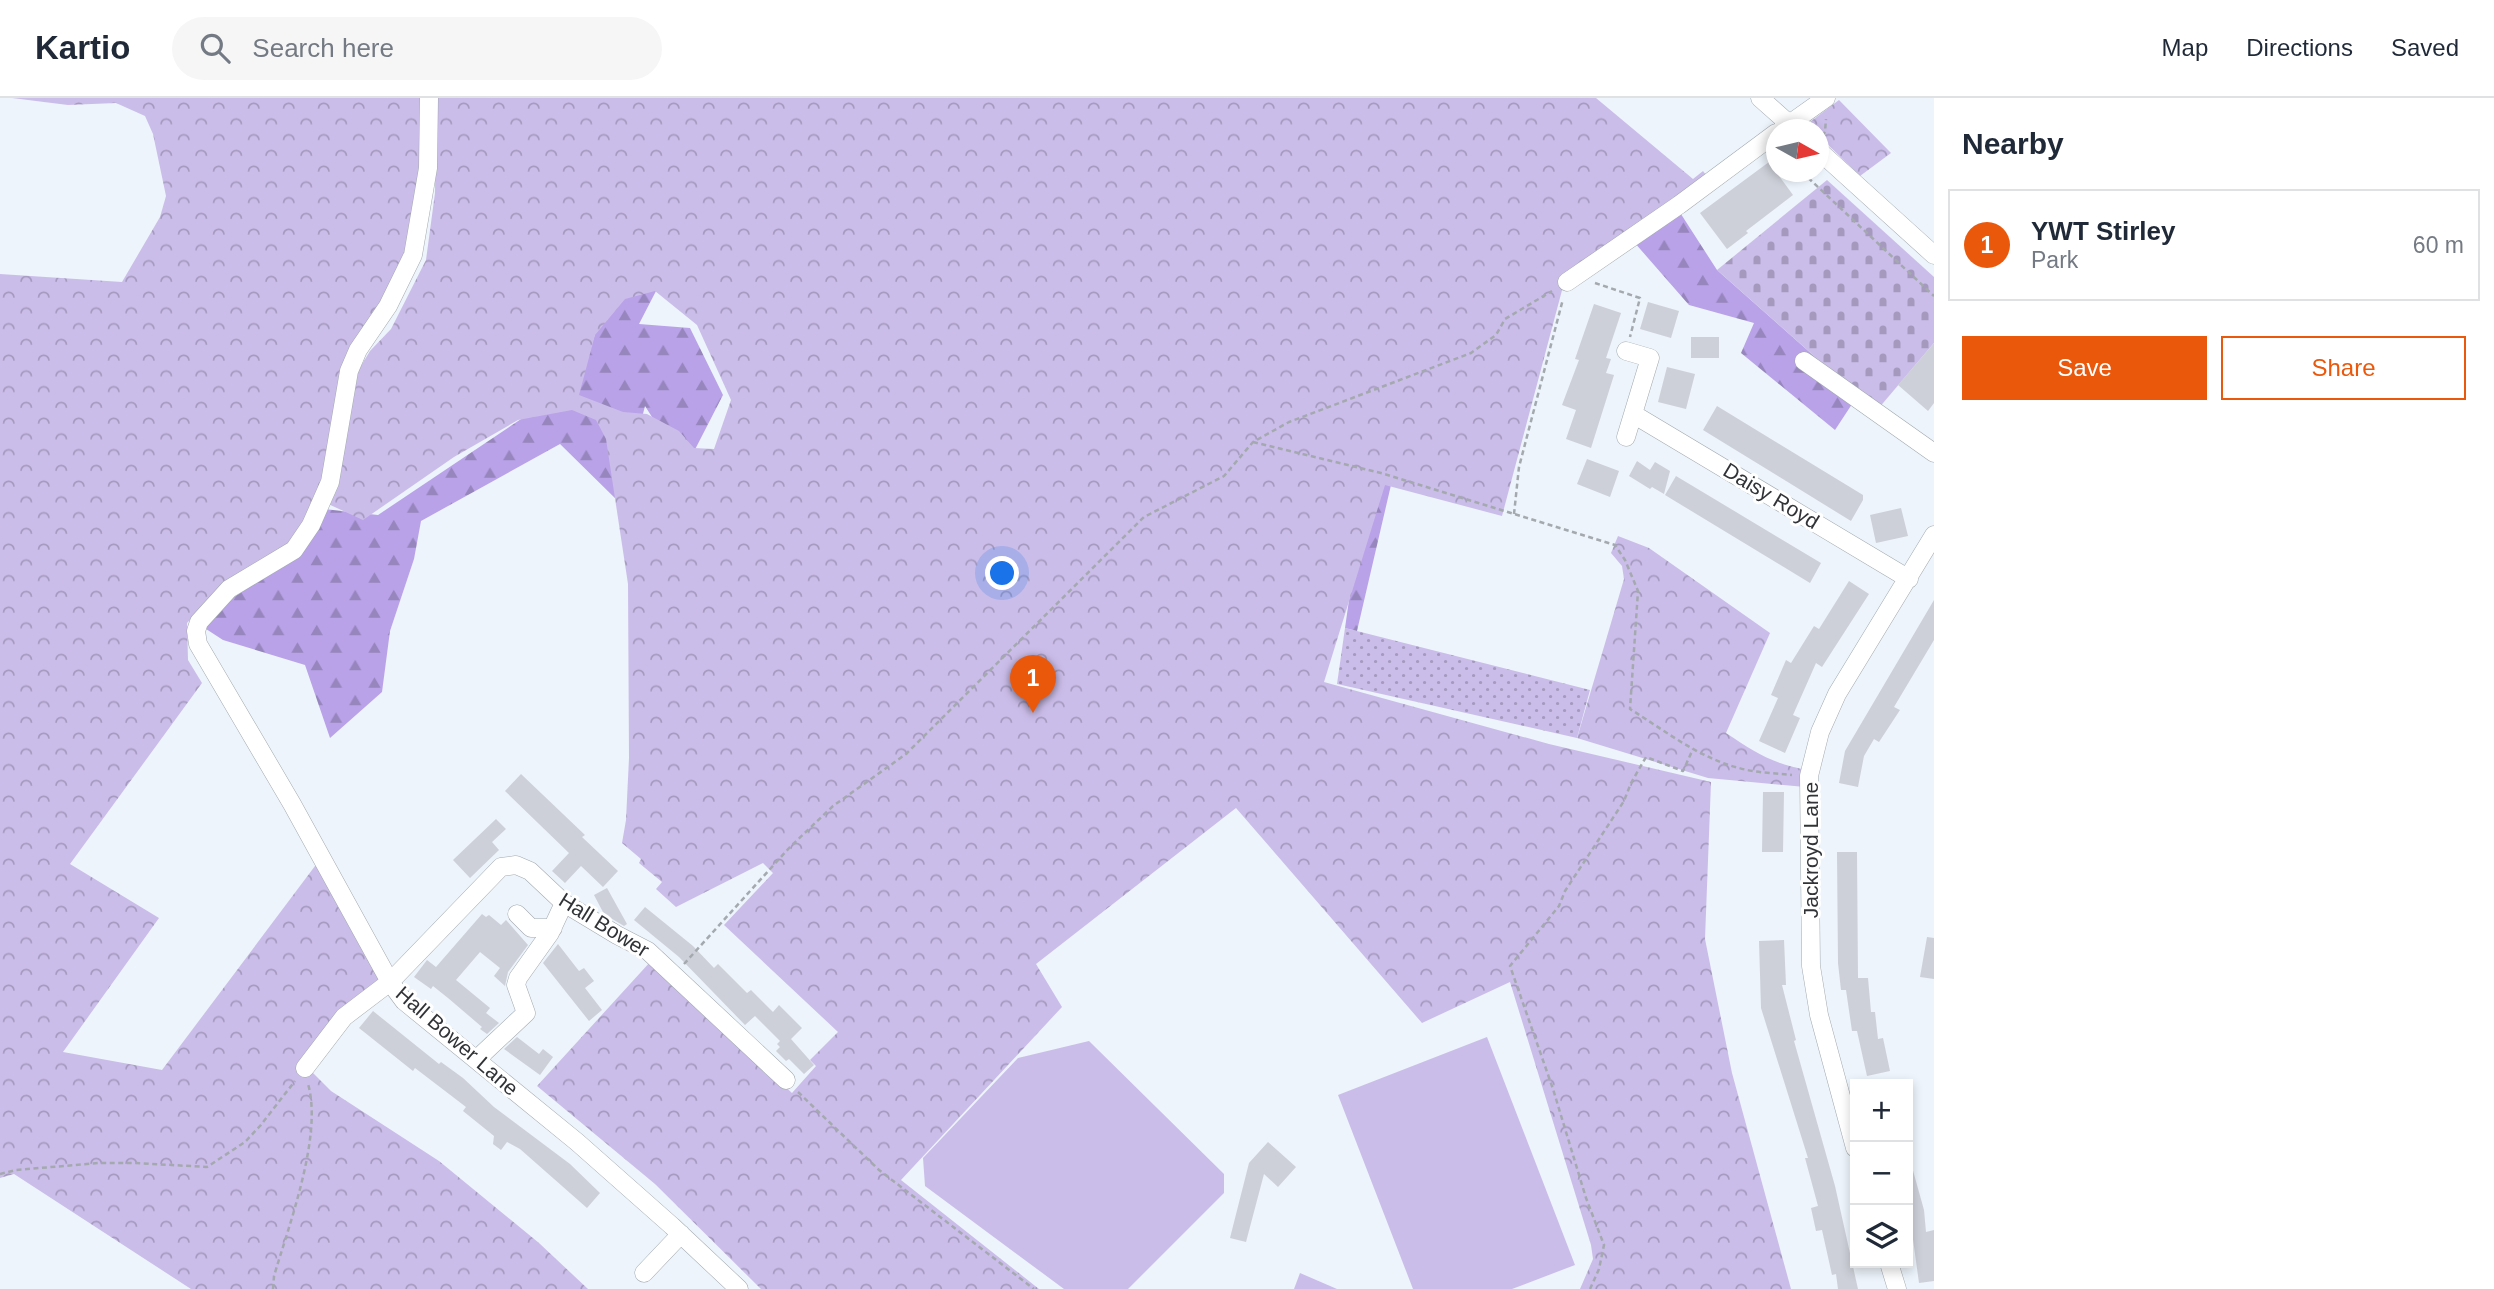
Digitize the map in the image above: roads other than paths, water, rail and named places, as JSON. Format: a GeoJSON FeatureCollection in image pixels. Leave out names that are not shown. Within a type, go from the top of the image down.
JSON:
{"type":"FeatureCollection","features":[{"type":"Feature","properties":{"kind":"street","name":"Hall Bower Lane"},"geometry":{"type":"LineString","coordinates":[[429,98],[428,168],[413,255],[388,306],[358,350],[349,371],[330,482],[311,525],[294,550],[229,589],[199,622],[196,631],[198,644],[292,804],[390,982],[404,1001],[577,1142],[739,1289]]}},
{"type":"Feature","properties":{"kind":"street"},"geometry":{"type":"LineString","coordinates":[[1760,98],[1778,119]]}},
{"type":"Feature","properties":{"kind":"street"},"geometry":{"type":"LineString","coordinates":[[1799,119],[1826,98]]}},
{"type":"Feature","properties":{"kind":"street"},"geometry":{"type":"LineString","coordinates":[[1571,279],[1766,143]]}},
{"type":"Feature","properties":{"kind":"street"},"geometry":{"type":"LineString","coordinates":[[1829,160],[1934,255]]}},
{"type":"Feature","properties":{"kind":"street"},"geometry":{"type":"LineString","coordinates":[[1626,351],[1650,358],[1626,437]]}},
{"type":"Feature","properties":{"kind":"street"},"geometry":{"type":"LineString","coordinates":[[1804,361],[1934,453]]}},
{"type":"Feature","properties":{"kind":"street","name":"Daisy Royd"},"geometry":{"type":"LineString","coordinates":[[1633,414],[1909,579]]}},
{"type":"Feature","properties":{"kind":"street","name":"Jackroyd Lane"},"geometry":{"type":"LineString","coordinates":[[1853,1142],[1818,1015],[1811,966],[1809,776],[1820,732],[1837,694],[1909,579],[1929,556],[1934,536]]}},
{"type":"Feature","properties":{"kind":"street","name":"Hall Bower"},"geometry":{"type":"LineString","coordinates":[[390,982],[501,867],[516,865],[530,871],[564,904],[648,951],[786,1080]]}},
{"type":"Feature","properties":{"kind":"street"},"geometry":{"type":"LineString","coordinates":[[477,1059],[526,1013],[516,985],[518,978],[553,928],[564,904]]}},
{"type":"Feature","properties":{"kind":"street"},"geometry":{"type":"LineString","coordinates":[[517,915],[531,928],[553,928]]}},
{"type":"Feature","properties":{"kind":"street"},"geometry":{"type":"LineString","coordinates":[[305,1068],[344,1017],[390,982]]}},
{"type":"Feature","properties":{"kind":"street"},"geometry":{"type":"LineString","coordinates":[[644,1273],[681,1234]]}},
{"type":"Feature","properties":{"kind":"street"},"geometry":{"type":"LineString","coordinates":[[1890,1268],[1896,1289]]}},
{"type":"Feature","properties":{"kind":"place","name":"YWT Stirley"},"geometry":{"type":"Point","coordinates":[1033,713]}}]}
